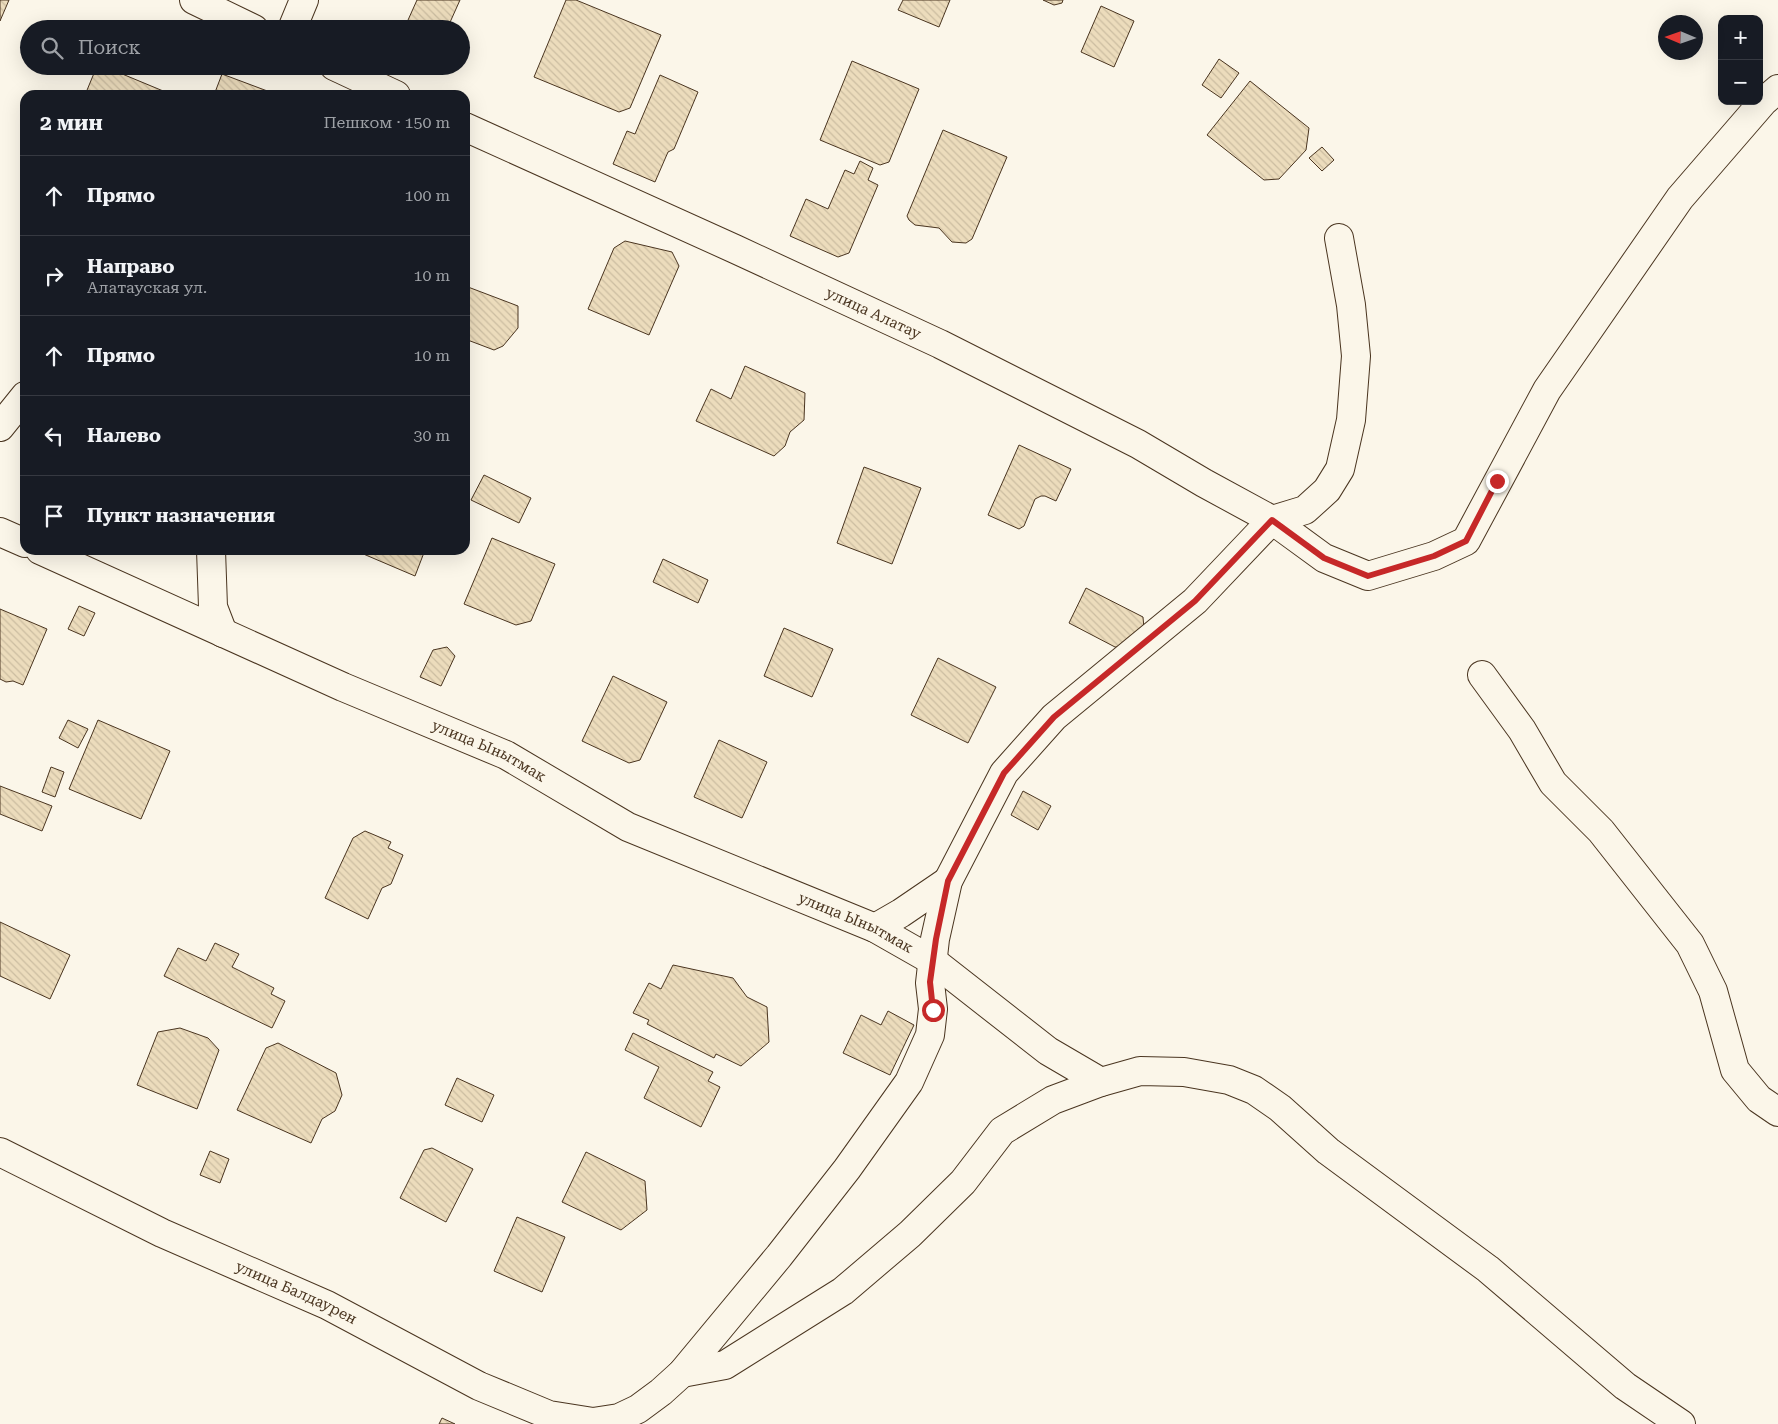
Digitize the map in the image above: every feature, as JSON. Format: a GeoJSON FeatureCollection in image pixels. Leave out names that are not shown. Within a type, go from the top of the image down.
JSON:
{"type":"FeatureCollection","features":[{"type":"Feature","properties":{"kind":"street"},"geometry":{"type":"LineString","coordinates":[[194,0],[235,20]]}},
{"type":"Feature","properties":{"kind":"street"},"geometry":{"type":"LineString","coordinates":[[296,20],[304,0]]}},
{"type":"Feature","properties":{"kind":"street"},"geometry":{"type":"LineString","coordinates":[[353,75],[385,90]]}},
{"type":"Feature","properties":{"kind":"street","name":"улица Алатау"},"geometry":{"type":"LineString","coordinates":[[470,129],[940,344],[1138,444],[1272,520],[1324,558],[1368,576],[1434,556],[1466,541],[1547,390],[1680,198],[1763,102],[1778,89]]}},
{"type":"Feature","properties":{"kind":"street"},"geometry":{"type":"LineString","coordinates":[[875,928],[948,881],[1004,773],[1054,717],[1195,601],[1272,520],[1305,510],[1327,490],[1340,469],[1351,420],[1356,356],[1351,305],[1339,238]]}},
{"type":"Feature","properties":{"kind":"street"},"geometry":{"type":"LineString","coordinates":[[0,427],[20,402]]}},
{"type":"Feature","properties":{"kind":"street"},"geometry":{"type":"LineString","coordinates":[[0,532],[20,541]]}},
{"type":"Feature","properties":{"kind":"street","name":"улица Ынытмак"},"geometry":{"type":"LineString","coordinates":[[51,555],[342,687],[506,755],[628,827],[875,928],[933,961],[1048,1051],[1101,1082]]}},
{"type":"Feature","properties":{"kind":"street"},"geometry":{"type":"LineString","coordinates":[[211,555],[213,608],[223,633]]}},
{"type":"Feature","properties":{"kind":"street"},"geometry":{"type":"LineString","coordinates":[[1482,675],[1522,730],[1553,783],[1601,831],[1690,944],[1713,991],[1735,1070],[1759,1099],[1778,1112]]}},
{"type":"Feature","properties":{"kind":"street","name":"улица Балдаурен"},"geometry":{"type":"LineString","coordinates":[[0,1152],[162,1233],[326,1305],[479,1386],[549,1415],[593,1422],[619,1418],[638,1409],[682,1373],[848,1169],[909,1082],[930,1035],[933,1010],[930,982],[936,939],[948,881]]}},
{"type":"Feature","properties":{"kind":"street"},"geometry":{"type":"LineString","coordinates":[[682,1373],[725,1366],[842,1291],[910,1234],[963,1182],[1002,1131],[1053,1100],[1101,1082],[1140,1071],[1184,1072],[1229,1080],[1254,1090],[1280,1108],[1328,1151],[1488,1269],[1625,1386],[1681,1424]]}},
{"type":"Feature","properties":{"kind":"building"},"geometry":{"type":"Polygon","coordinates":[[[0,0],[9,0],[0,21],[0,0]]]}},
{"type":"Feature","properties":{"kind":"building"},"geometry":{"type":"Polygon","coordinates":[[[417,0],[460,0],[451,20],[408,20],[417,0]]]}},
{"type":"Feature","properties":{"kind":"building"},"geometry":{"type":"Polygon","coordinates":[[[566,0],[576,0],[661,35],[630,108],[619,112],[534,77],[566,0]]]}},
{"type":"Feature","properties":{"kind":"building"},"geometry":{"type":"Polygon","coordinates":[[[903,0],[950,0],[939,27],[898,10],[903,0]]]}},
{"type":"Feature","properties":{"kind":"building"},"geometry":{"type":"Polygon","coordinates":[[[1043,0],[1063,0],[1062,3],[1054,5],[1043,0]]]}},
{"type":"Feature","properties":{"kind":"building"},"geometry":{"type":"Polygon","coordinates":[[[1101,6],[1134,21],[1114,67],[1081,52],[1101,6]]]}},
{"type":"Feature","properties":{"kind":"building"},"geometry":{"type":"Polygon","coordinates":[[[1219,59],[1239,73],[1221,98],[1202,85],[1219,59]]]}},
{"type":"Feature","properties":{"kind":"building"},"geometry":{"type":"Polygon","coordinates":[[[852,61],[919,89],[889,162],[880,165],[820,140],[852,61]]]}},
{"type":"Feature","properties":{"kind":"building"},"geometry":{"type":"Polygon","coordinates":[[[93,75],[125,75],[161,90],[87,90],[93,75]]]}},
{"type":"Feature","properties":{"kind":"building"},"geometry":{"type":"Polygon","coordinates":[[[222,75],[225,75],[265,90],[216,90],[222,75]]]}},
{"type":"Feature","properties":{"kind":"building"},"geometry":{"type":"Polygon","coordinates":[[[660,75],[698,92],[674,149],[668,152],[655,182],[613,164],[627,131],[635,134],[660,75]]]}},
{"type":"Feature","properties":{"kind":"building"},"geometry":{"type":"Polygon","coordinates":[[[1250,81],[1309,128],[1306,150],[1279,179],[1264,180],[1207,135],[1250,81]]]}},
{"type":"Feature","properties":{"kind":"building"},"geometry":{"type":"Polygon","coordinates":[[[943,130],[1007,157],[972,239],[966,243],[952,242],[939,228],[915,225],[907,216],[943,130]]]}},
{"type":"Feature","properties":{"kind":"building"},"geometry":{"type":"Polygon","coordinates":[[[1322,147],[1334,160],[1322,171],[1309,158],[1322,147]]]}},
{"type":"Feature","properties":{"kind":"building"},"geometry":{"type":"Polygon","coordinates":[[[860,161],[873,168],[868,180],[878,185],[849,253],[838,257],[790,236],[806,199],[828,209],[845,170],[854,174],[860,161]]]}},
{"type":"Feature","properties":{"kind":"building"},"geometry":{"type":"Polygon","coordinates":[[[625,241],[672,252],[679,266],[649,335],[588,309],[614,248],[625,241]]]}},
{"type":"Feature","properties":{"kind":"building"},"geometry":{"type":"Polygon","coordinates":[[[470,288],[518,306],[518,328],[503,346],[494,350],[470,341],[470,288]]]}},
{"type":"Feature","properties":{"kind":"building"},"geometry":{"type":"Polygon","coordinates":[[[745,366],[805,393],[804,420],[790,432],[785,446],[774,456],[696,421],[711,389],[731,399],[745,366]]]}},
{"type":"Feature","properties":{"kind":"building"},"geometry":{"type":"Polygon","coordinates":[[[1019,445],[1071,469],[1056,501],[1045,496],[1035,499],[1024,526],[1019,529],[988,515],[1019,445]]]}},
{"type":"Feature","properties":{"kind":"building"},"geometry":{"type":"Polygon","coordinates":[[[864,467],[921,488],[892,564],[837,543],[864,467]]]}},
{"type":"Feature","properties":{"kind":"building"},"geometry":{"type":"Polygon","coordinates":[[[484,475],[531,498],[519,523],[471,500],[484,475]]]}},
{"type":"Feature","properties":{"kind":"building"},"geometry":{"type":"Polygon","coordinates":[[[492,538],[555,564],[531,621],[516,625],[464,604],[492,538]]]}},
{"type":"Feature","properties":{"kind":"building"},"geometry":{"type":"Polygon","coordinates":[[[366,555],[423,555],[415,576],[366,555]]]}},
{"type":"Feature","properties":{"kind":"building"},"geometry":{"type":"Polygon","coordinates":[[[663,559],[708,580],[698,603],[653,582],[663,559]]]}},
{"type":"Feature","properties":{"kind":"building"},"geometry":{"type":"Polygon","coordinates":[[[1086,588],[1143,617],[1144,629],[1124,647],[1115,647],[1069,623],[1086,588]]]}},
{"type":"Feature","properties":{"kind":"building"},"geometry":{"type":"Polygon","coordinates":[[[79,606],[95,613],[84,636],[68,629],[79,606]]]}},
{"type":"Feature","properties":{"kind":"building"},"geometry":{"type":"Polygon","coordinates":[[[0,609],[47,629],[23,685],[0,679],[0,609]]]}},
{"type":"Feature","properties":{"kind":"building"},"geometry":{"type":"Polygon","coordinates":[[[784,628],[833,649],[812,697],[764,676],[784,628]]]}},
{"type":"Feature","properties":{"kind":"building"},"geometry":{"type":"Polygon","coordinates":[[[447,647],[455,656],[441,686],[420,677],[433,650],[447,647]]]}},
{"type":"Feature","properties":{"kind":"building"},"geometry":{"type":"Polygon","coordinates":[[[938,658],[996,687],[968,743],[911,715],[938,658]]]}},
{"type":"Feature","properties":{"kind":"building"},"geometry":{"type":"Polygon","coordinates":[[[613,676],[667,702],[640,760],[629,763],[582,741],[613,676]]]}},
{"type":"Feature","properties":{"kind":"building"},"geometry":{"type":"Polygon","coordinates":[[[68,720],[88,729],[78,748],[59,738],[68,720]]]}},
{"type":"Feature","properties":{"kind":"building"},"geometry":{"type":"Polygon","coordinates":[[[98,720],[170,751],[141,819],[69,789],[98,720]]]}},
{"type":"Feature","properties":{"kind":"building"},"geometry":{"type":"Polygon","coordinates":[[[719,740],[767,762],[742,818],[694,797],[719,740]]]}},
{"type":"Feature","properties":{"kind":"building"},"geometry":{"type":"Polygon","coordinates":[[[51,767],[64,772],[55,797],[42,792],[51,767]]]}},
{"type":"Feature","properties":{"kind":"building"},"geometry":{"type":"Polygon","coordinates":[[[0,786],[52,806],[42,831],[0,814],[0,786]]]}},
{"type":"Feature","properties":{"kind":"building"},"geometry":{"type":"Polygon","coordinates":[[[1023,791],[1051,806],[1038,830],[1011,815],[1023,791]]]}},
{"type":"Feature","properties":{"kind":"building"},"geometry":{"type":"Polygon","coordinates":[[[365,831],[391,842],[388,848],[403,855],[391,884],[382,888],[368,919],[325,898],[353,838],[365,831]]]}},
{"type":"Feature","properties":{"kind":"building"},"geometry":{"type":"Polygon","coordinates":[[[0,922],[70,955],[50,999],[0,976],[0,922]]]}},
{"type":"Feature","properties":{"kind":"building"},"geometry":{"type":"Polygon","coordinates":[[[215,943],[239,954],[232,967],[274,988],[271,994],[285,1001],[272,1028],[164,976],[178,948],[206,961],[215,943]]]}},
{"type":"Feature","properties":{"kind":"building"},"geometry":{"type":"Polygon","coordinates":[[[673,965],[733,978],[747,997],[767,1007],[769,1042],[741,1066],[716,1054],[714,1058],[647,1024],[649,1020],[633,1013],[649,983],[661,989],[673,965]]]}},
{"type":"Feature","properties":{"kind":"building"},"geometry":{"type":"Polygon","coordinates":[[[888,1011],[914,1025],[890,1075],[843,1053],[861,1015],[881,1025],[888,1011]]]}},
{"type":"Feature","properties":{"kind":"building"},"geometry":{"type":"Polygon","coordinates":[[[180,1028],[208,1038],[219,1050],[197,1109],[137,1085],[158,1032],[180,1028]]]}},
{"type":"Feature","properties":{"kind":"building"},"geometry":{"type":"Polygon","coordinates":[[[633,1033],[713,1072],[708,1081],[720,1087],[701,1127],[644,1098],[659,1067],[625,1050],[633,1033]]]}},
{"type":"Feature","properties":{"kind":"building"},"geometry":{"type":"Polygon","coordinates":[[[278,1043],[336,1073],[342,1095],[335,1111],[322,1119],[311,1143],[237,1110],[266,1048],[278,1043]]]}},
{"type":"Feature","properties":{"kind":"building"},"geometry":{"type":"Polygon","coordinates":[[[457,1078],[494,1095],[482,1122],[445,1105],[457,1078]]]}},
{"type":"Feature","properties":{"kind":"building"},"geometry":{"type":"Polygon","coordinates":[[[432,1148],[473,1169],[446,1222],[400,1198],[424,1150],[432,1148]]]}},
{"type":"Feature","properties":{"kind":"building"},"geometry":{"type":"Polygon","coordinates":[[[210,1151],[229,1159],[220,1183],[200,1175],[210,1151]]]}},
{"type":"Feature","properties":{"kind":"building"},"geometry":{"type":"Polygon","coordinates":[[[586,1152],[645,1181],[647,1210],[621,1230],[562,1202],[586,1152]]]}},
{"type":"Feature","properties":{"kind":"building"},"geometry":{"type":"Polygon","coordinates":[[[517,1217],[565,1237],[542,1292],[494,1271],[517,1217]]]}},
{"type":"Feature","properties":{"kind":"building"},"geometry":{"type":"Polygon","coordinates":[[[442,1418],[455,1424],[439,1424],[442,1418]]]}},
{"type":"Feature","properties":{"kind":"route"},"geometry":{"type":"LineString","coordinates":[[933,1010],[930,982],[936,939],[948,881],[1004,773],[1054,717],[1195,601],[1272,520],[1324,558],[1368,576],[1434,556],[1466,541],[1497,481]]}}]}
